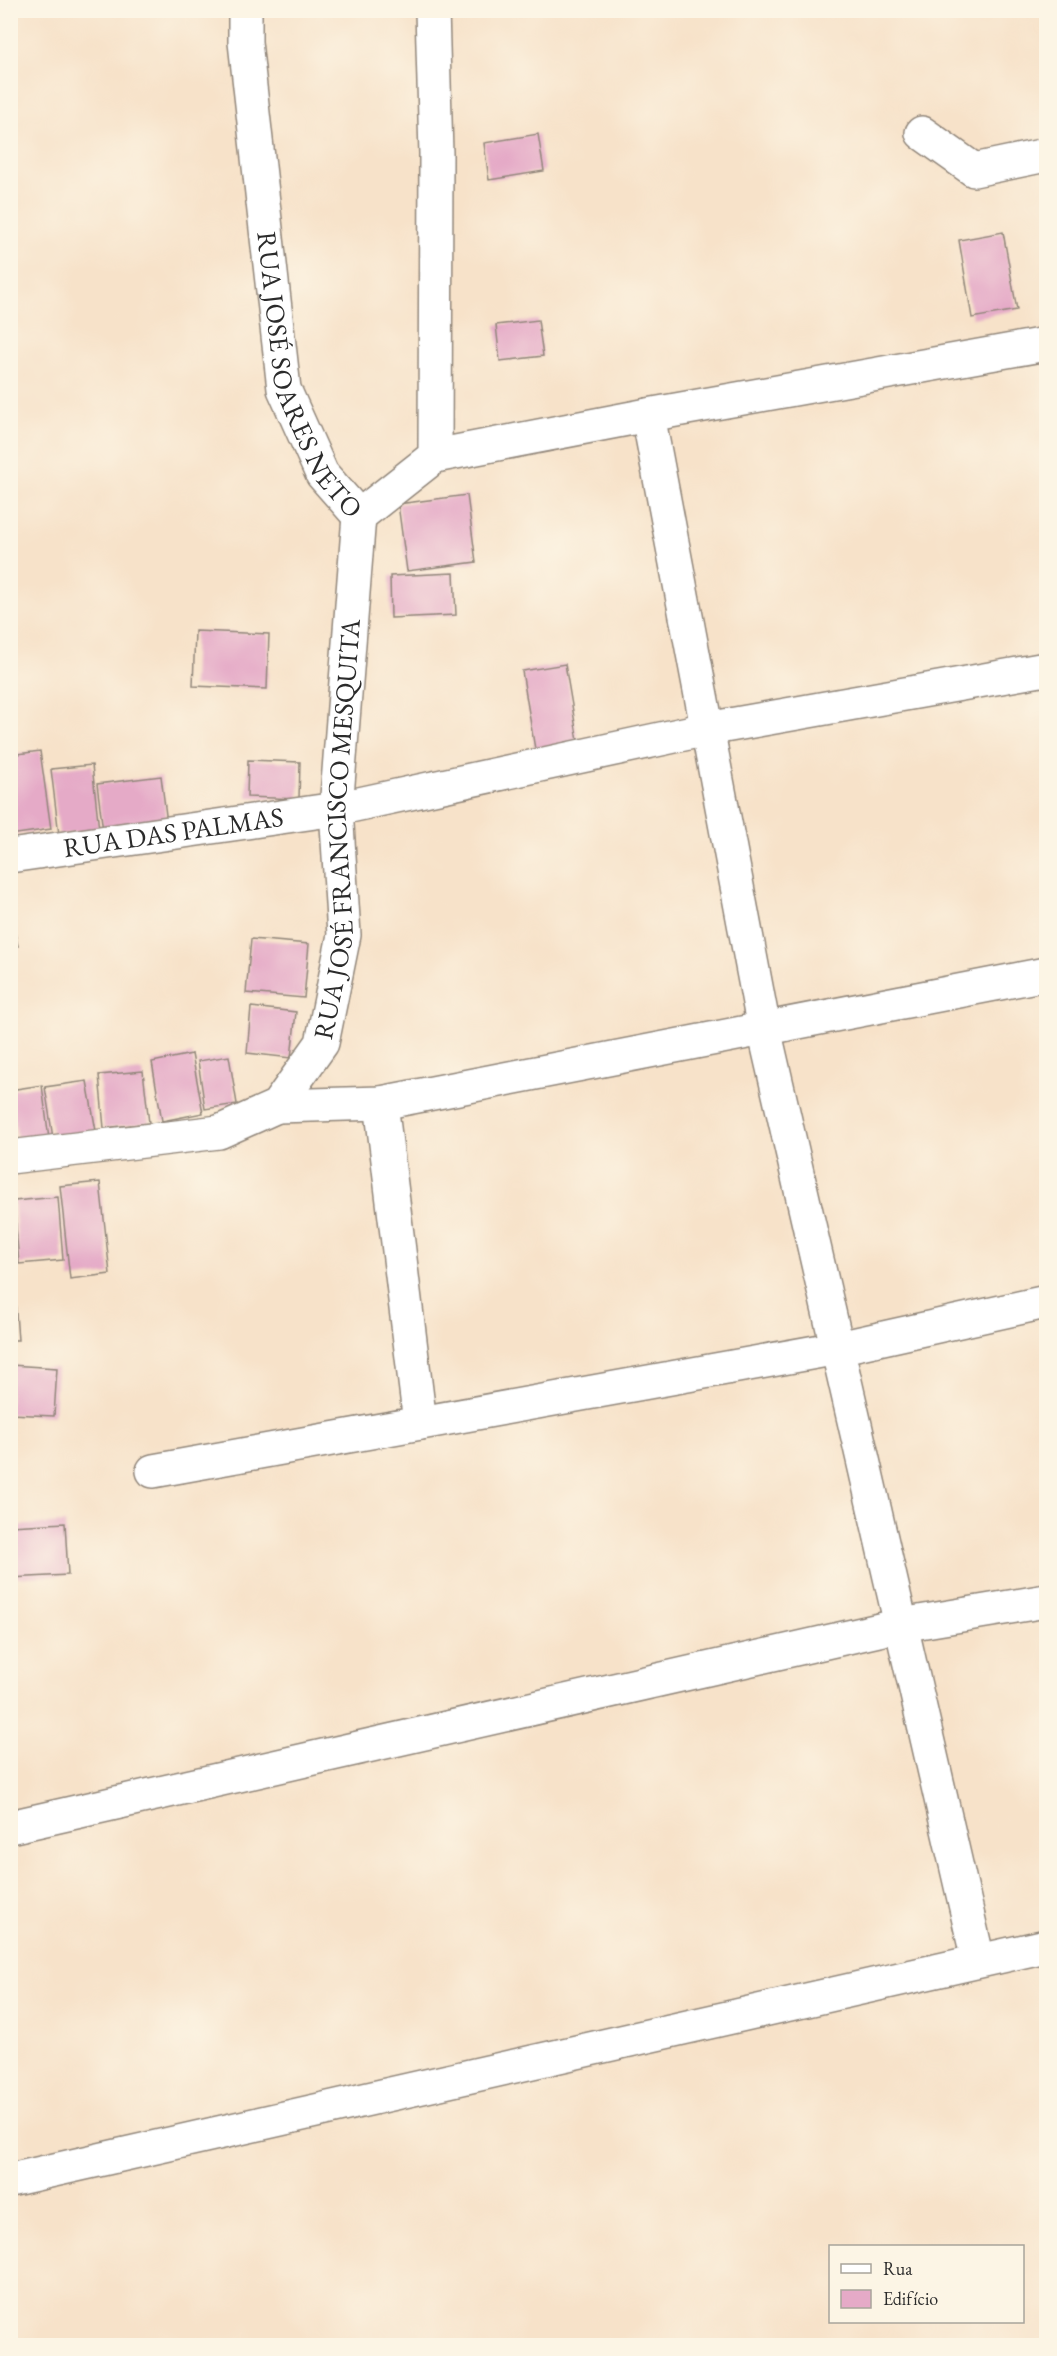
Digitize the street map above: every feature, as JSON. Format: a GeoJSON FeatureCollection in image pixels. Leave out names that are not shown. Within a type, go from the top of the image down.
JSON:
{"type":"FeatureCollection","features":[{"type":"Feature","properties":{"kind":"street","name":"RUA JOSÉ SOARES NETO"},"geometry":{"type":"LineString","coordinates":[[245,10],[245,42],[284,388],[322,474],[358,516],[435,456]]}},
{"type":"Feature","properties":{"kind":"street"},"geometry":{"type":"LineString","coordinates":[[432,10],[436,154],[435,456],[648,415],[1047,344]]}},
{"type":"Feature","properties":{"kind":"street"},"geometry":{"type":"LineString","coordinates":[[922,133],[974,170],[1047,155]]}},
{"type":"Feature","properties":{"kind":"street"},"geometry":{"type":"LineString","coordinates":[[648,415],[764,1029],[978,1960]]}},
{"type":"Feature","properties":{"kind":"street","name":"RUA JOSÉ FRANCISCO MESQUITA"},"geometry":{"type":"LineString","coordinates":[[277,1106],[322,1043],[344,935],[336,809],[358,516]]}},
{"type":"Feature","properties":{"kind":"street","name":"RUA DAS PALMAS"},"geometry":{"type":"LineString","coordinates":[[10,856],[336,809],[707,729],[1047,669]]}},
{"type":"Feature","properties":{"kind":"street"},"geometry":{"type":"LineString","coordinates":[[10,1157],[219,1132],[277,1106],[381,1103],[1047,974]]}},
{"type":"Feature","properties":{"kind":"street"},"geometry":{"type":"LineString","coordinates":[[381,1103],[420,1423]]}},
{"type":"Feature","properties":{"kind":"street"},"geometry":{"type":"LineString","coordinates":[[153,1471],[838,1348],[1047,1302]]}},
{"type":"Feature","properties":{"kind":"street"},"geometry":{"type":"LineString","coordinates":[[10,1827],[901,1625],[1047,1601]]}},
{"type":"Feature","properties":{"kind":"street"},"geometry":{"type":"LineString","coordinates":[[10,2180],[1047,1946]]}},
{"type":"Feature","properties":{"kind":"building"},"geometry":{"type":"Polygon","coordinates":[[[538,134],[544,171],[489,180],[484,143],[538,134]]]}},
{"type":"Feature","properties":{"kind":"building"},"geometry":{"type":"Polygon","coordinates":[[[1003,232],[1017,310],[972,318],[959,240],[1003,232]]]}},
{"type":"Feature","properties":{"kind":"building"},"geometry":{"type":"Polygon","coordinates":[[[538,320],[543,356],[500,361],[496,325],[538,320]]]}},
{"type":"Feature","properties":{"kind":"building"},"geometry":{"type":"Polygon","coordinates":[[[467,495],[476,562],[407,571],[398,504],[467,495]]]}},
{"type":"Feature","properties":{"kind":"building"},"geometry":{"type":"Polygon","coordinates":[[[454,573],[456,615],[391,618],[390,576],[454,573]]]}},
{"type":"Feature","properties":{"kind":"building"},"geometry":{"type":"Polygon","coordinates":[[[195,631],[269,634],[267,689],[193,686],[195,631]]]}},
{"type":"Feature","properties":{"kind":"building"},"geometry":{"type":"Polygon","coordinates":[[[565,664],[579,747],[536,755],[522,671],[565,664]]]}},
{"type":"Feature","properties":{"kind":"building"},"geometry":{"type":"Polygon","coordinates":[[[40,751],[51,829],[10,835],[10,755],[40,751]]]}},
{"type":"Feature","properties":{"kind":"building"},"geometry":{"type":"Polygon","coordinates":[[[248,760],[300,762],[299,799],[247,797],[248,760]]]}},
{"type":"Feature","properties":{"kind":"building"},"geometry":{"type":"Polygon","coordinates":[[[92,765],[99,830],[59,835],[51,769],[92,765]]]}},
{"type":"Feature","properties":{"kind":"building"},"geometry":{"type":"Polygon","coordinates":[[[161,776],[167,823],[103,831],[97,784],[161,776]]]}},
{"type":"Feature","properties":{"kind":"building"},"geometry":{"type":"Polygon","coordinates":[[[10,912],[18,946],[10,947],[10,912]]]}},
{"type":"Feature","properties":{"kind":"building"},"geometry":{"type":"Polygon","coordinates":[[[251,939],[309,944],[304,998],[246,993],[251,939]]]}},
{"type":"Feature","properties":{"kind":"building"},"geometry":{"type":"Polygon","coordinates":[[[251,1007],[296,1012],[291,1058],[247,1053],[251,1007]]]}},
{"type":"Feature","properties":{"kind":"building"},"geometry":{"type":"Polygon","coordinates":[[[192,1054],[203,1113],[162,1121],[152,1062],[192,1054]]]}},
{"type":"Feature","properties":{"kind":"building"},"geometry":{"type":"Polygon","coordinates":[[[229,1056],[237,1104],[205,1109],[198,1061],[229,1056]]]}},
{"type":"Feature","properties":{"kind":"building"},"geometry":{"type":"Polygon","coordinates":[[[143,1071],[149,1123],[104,1128],[99,1075],[143,1071]]]}},
{"type":"Feature","properties":{"kind":"building"},"geometry":{"type":"Polygon","coordinates":[[[87,1081],[96,1131],[53,1138],[45,1087],[87,1081]]]}},
{"type":"Feature","properties":{"kind":"building"},"geometry":{"type":"Polygon","coordinates":[[[42,1085],[49,1139],[18,1144],[10,1090],[42,1085]]]}},
{"type":"Feature","properties":{"kind":"building"},"geometry":{"type":"Polygon","coordinates":[[[100,1182],[110,1274],[70,1279],[60,1186],[100,1182]]]}},
{"type":"Feature","properties":{"kind":"building"},"geometry":{"type":"Polygon","coordinates":[[[58,1197],[63,1260],[19,1264],[14,1201],[58,1197]]]}},
{"type":"Feature","properties":{"kind":"building"},"geometry":{"type":"Polygon","coordinates":[[[10,1299],[15,1299],[18,1340],[10,1340],[10,1299]]]}},
{"type":"Feature","properties":{"kind":"building"},"geometry":{"type":"Polygon","coordinates":[[[10,1365],[57,1368],[54,1416],[10,1414],[10,1365]]]}},
{"type":"Feature","properties":{"kind":"building"},"geometry":{"type":"Polygon","coordinates":[[[65,1523],[68,1575],[10,1578],[10,1526],[65,1523]]]}}]}
